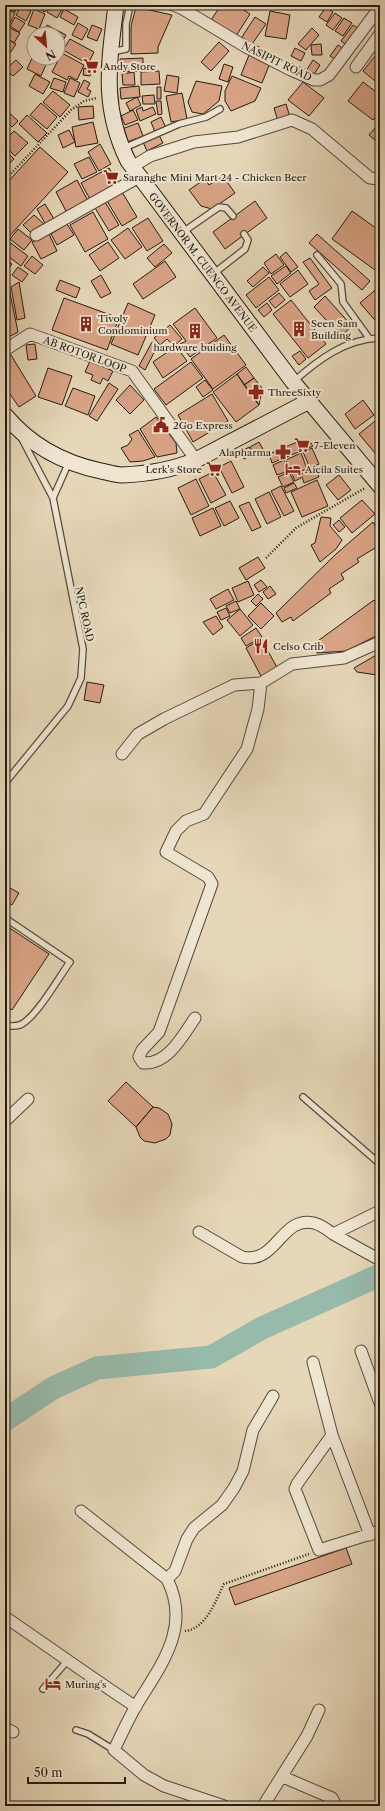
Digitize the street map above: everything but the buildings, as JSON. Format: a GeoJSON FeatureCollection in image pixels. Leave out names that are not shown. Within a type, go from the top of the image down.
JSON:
{"type":"FeatureCollection","features":[{"type":"Feature","properties":{"kind":"main road","name":"GOVERNOR M. CUENCO AVENUE"},"geometry":{"type":"LineString","coordinates":[[116,5],[108,86],[114,126],[122,149],[136,172],[293,382],[378,483]]}},
{"type":"Feature","properties":{"kind":"main road"},"geometry":{"type":"LineString","coordinates":[[5,415],[17,429],[45,450],[69,462],[120,475],[151,473],[177,468],[196,460],[309,402]]}},
{"type":"Feature","properties":{"kind":"street","name":"NASIPIT ROAD"},"geometry":{"type":"LineString","coordinates":[[179,6],[246,47],[314,80],[320,80],[329,75],[380,7]]}},
{"type":"Feature","properties":{"kind":"street"},"geometry":{"type":"LineString","coordinates":[[356,67],[380,34]]}},
{"type":"Feature","properties":{"kind":"street"},"geometry":{"type":"LineString","coordinates":[[36,235],[136,172],[150,156],[194,142],[238,137],[292,120],[312,129],[370,178],[380,180]]}},
{"type":"Feature","properties":{"kind":"street","name":"AB ROTOR LOOP"},"geometry":{"type":"LineString","coordinates":[[5,350],[30,334],[132,371],[196,460]]}},
{"type":"Feature","properties":{"kind":"street"},"geometry":{"type":"LineString","coordinates":[[122,754],[138,734],[164,718],[234,685],[261,683],[292,664],[344,658],[380,642]]}},
{"type":"Feature","properties":{"kind":"street"},"geometry":{"type":"LineString","coordinates":[[194,1018],[175,1046],[156,1061],[144,1063],[139,1057],[142,1050],[159,1032],[212,884],[208,877],[166,852],[176,831],[186,821],[204,814],[247,749],[258,709],[261,683]]}},
{"type":"Feature","properties":{"kind":"street"},"geometry":{"type":"LineString","coordinates":[[5,1121],[28,1099]]}},
{"type":"Feature","properties":{"kind":"street"},"geometry":{"type":"LineString","coordinates":[[334,1234],[380,1211]]}},
{"type":"Feature","properties":{"kind":"street"},"geometry":{"type":"LineString","coordinates":[[199,1232],[242,1257],[249,1259],[265,1255],[287,1231],[294,1226],[305,1223],[314,1223],[380,1260]]}},
{"type":"Feature","properties":{"kind":"street"},"geometry":{"type":"LineString","coordinates":[[361,1351],[380,1403]]}},
{"type":"Feature","properties":{"kind":"street"},"geometry":{"type":"LineString","coordinates":[[313,1362],[332,1435],[375,1533],[319,1550],[295,1489],[296,1484],[332,1435]]}},
{"type":"Feature","properties":{"kind":"street"},"geometry":{"type":"LineString","coordinates":[[167,1579],[175,1571],[187,1539],[194,1528],[222,1504],[234,1488],[243,1471],[253,1430],[274,1396]]}},
{"type":"Feature","properties":{"kind":"street"},"geometry":{"type":"LineString","coordinates":[[81,1511],[167,1579],[176,1601],[174,1633],[166,1659],[136,1707],[114,1750],[144,1775],[164,1786],[224,1806]]}},
{"type":"Feature","properties":{"kind":"street"},"geometry":{"type":"LineString","coordinates":[[5,1617],[68,1660],[82,1672],[136,1707]]}},
{"type":"Feature","properties":{"kind":"street"},"geometry":{"type":"LineString","coordinates":[[263,1806],[307,1736],[319,1710]]}},
{"type":"Feature","properties":{"kind":"street"},"geometry":{"type":"LineString","coordinates":[[282,1777],[332,1798],[336,1806]]}},
{"type":"Feature","properties":{"kind":"lane"},"geometry":{"type":"LineString","coordinates":[[111,52],[126,49],[126,24],[130,5]]}},
{"type":"Feature","properties":{"kind":"lane"},"geometry":{"type":"LineString","coordinates":[[122,149],[179,124],[206,117],[220,109]]}},
{"type":"Feature","properties":{"kind":"lane"},"geometry":{"type":"LineString","coordinates":[[182,233],[218,207],[226,208],[233,216]]}},
{"type":"Feature","properties":{"kind":"lane"},"geometry":{"type":"LineString","coordinates":[[213,275],[245,249],[248,240],[244,234]]}},
{"type":"Feature","properties":{"kind":"lane"},"geometry":{"type":"LineString","coordinates":[[317,255],[340,284],[343,302],[369,338]]}},
{"type":"Feature","properties":{"kind":"lane"},"geometry":{"type":"LineString","coordinates":[[293,382],[312,365],[333,351],[369,338],[380,338]]}},
{"type":"Feature","properties":{"kind":"lane","name":"NPC ROAD"},"geometry":{"type":"LineString","coordinates":[[5,783],[68,706],[81,678],[83,649],[53,498],[17,429]]}},
{"type":"Feature","properties":{"kind":"lane"},"geometry":{"type":"LineString","coordinates":[[53,498],[69,462]]}},
{"type":"Feature","properties":{"kind":"lane"},"geometry":{"type":"LineString","coordinates":[[5,918],[70,962],[41,1005],[29,1018],[20,1025],[5,1025]]}},
{"type":"Feature","properties":{"kind":"lane"},"geometry":{"type":"LineString","coordinates":[[303,1097],[380,1164]]}},
{"type":"Feature","properties":{"kind":"lane"},"geometry":{"type":"LineString","coordinates":[[43,1689],[68,1660]]}},
{"type":"Feature","properties":{"kind":"lane"},"geometry":{"type":"LineString","coordinates":[[76,1730],[88,1734],[114,1750]]}},
{"type":"Feature","properties":{"kind":"path"},"geometry":{"type":"LineString","coordinates":[[5,180],[71,110],[84,101],[109,96]]}},
{"type":"Feature","properties":{"kind":"path"},"geometry":{"type":"LineString","coordinates":[[266,558],[296,528],[378,483]]}},
{"type":"Feature","properties":{"kind":"path"},"geometry":{"type":"LineString","coordinates":[[174,1633],[193,1631],[207,1616],[224,1584],[319,1550]]}},
{"type":"Feature","properties":{"kind":"waterway"},"geometry":{"type":"LineString","coordinates":[[5,1420],[53,1388],[97,1368],[211,1357],[262,1328],[380,1275]]}},
{"type":"Feature","properties":{"kind":"place","name":"Andy Store"},"geometry":{"type":"Point","coordinates":[91,66]}},
{"type":"Feature","properties":{"kind":"place","name":"Saranghe Mini Mart 24 - Chicken Beer"},"geometry":{"type":"Point","coordinates":[111,177]}},
{"type":"Feature","properties":{"kind":"place","name":"Tivoly Condominium"},"geometry":{"type":"Point","coordinates":[86,324]}},
{"type":"Feature","properties":{"kind":"place","name":"Seen Sam Building"},"geometry":{"type":"Point","coordinates":[299,329]}},
{"type":"Feature","properties":{"kind":"place","name":"hardware buiding"},"geometry":{"type":"Point","coordinates":[195,331]}},
{"type":"Feature","properties":{"kind":"place","name":"ThreeSixty"},"geometry":{"type":"Point","coordinates":[256,392]}},
{"type":"Feature","properties":{"kind":"place","name":"2Go Express"},"geometry":{"type":"Point","coordinates":[161,425]}},
{"type":"Feature","properties":{"kind":"place","name":"7-Eleven"},"geometry":{"type":"Point","coordinates":[302,445]}},
{"type":"Feature","properties":{"kind":"place","name":"Alapharma"},"geometry":{"type":"Point","coordinates":[283,452]}},
{"type":"Feature","properties":{"kind":"place","name":"Lerk's Store"},"geometry":{"type":"Point","coordinates":[214,469]}},
{"type":"Feature","properties":{"kind":"place","name":"Aicila Suites"},"geometry":{"type":"Point","coordinates":[293,469]}},
{"type":"Feature","properties":{"kind":"place","name":"Celso Crib"},"geometry":{"type":"Point","coordinates":[261,646]}},
{"type":"Feature","properties":{"kind":"place","name":"Muring's"},"geometry":{"type":"Point","coordinates":[53,1684]}}]}
